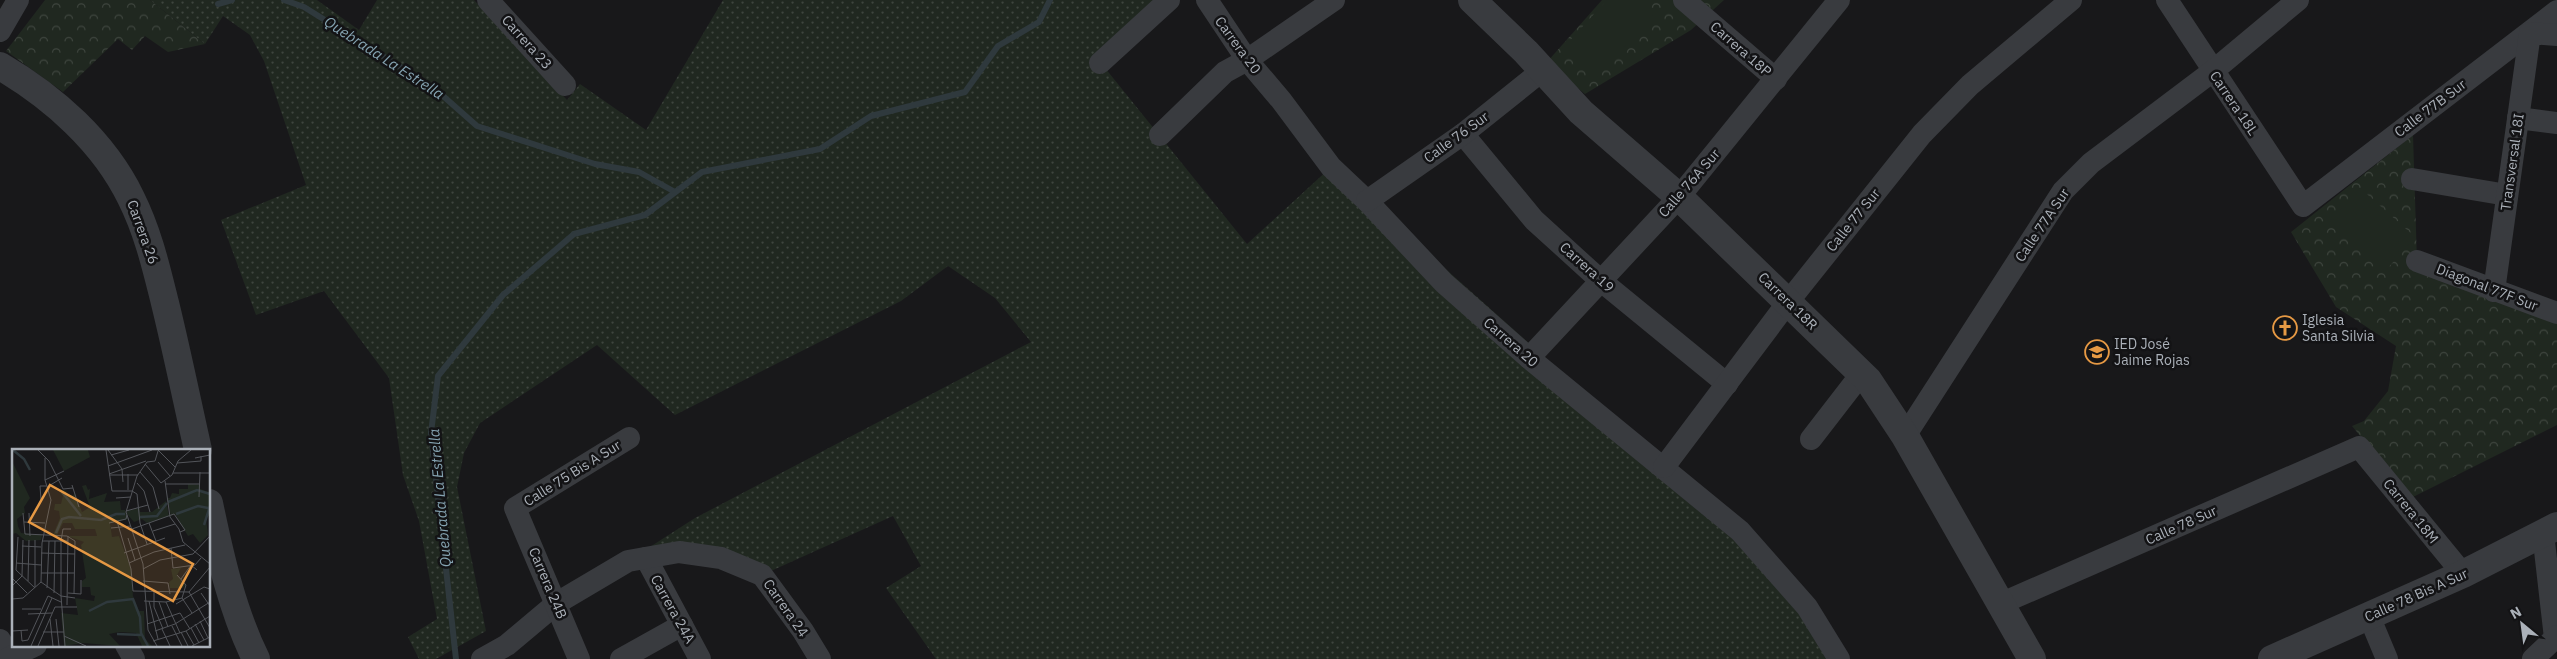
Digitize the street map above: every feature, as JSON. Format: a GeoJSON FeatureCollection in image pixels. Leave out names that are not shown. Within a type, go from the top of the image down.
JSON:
{"type":"FeatureCollection","features":[{"type":"Feature","properties":{"kind":"street"},"geometry":{"type":"LineString","coordinates":[[0,31],[18,0]]}},
{"type":"Feature","properties":{"kind":"street","name":"Carrera 23"},"geometry":{"type":"LineString","coordinates":[[488,0],[565,85]]}},
{"type":"Feature","properties":{"kind":"street"},"geometry":{"type":"LineString","coordinates":[[1100,63],[1169,0]]}},
{"type":"Feature","properties":{"kind":"street","name":"Carrera 20"},"geometry":{"type":"LineString","coordinates":[[1207,0],[1247,60],[1281,100],[1331,167],[1367,201],[1444,283],[1529,358],[1740,531],[1807,607],[1839,659]]}},
{"type":"Feature","properties":{"kind":"street"},"geometry":{"type":"LineString","coordinates":[[1160,135],[1225,72],[1247,60],[1334,0]]}},
{"type":"Feature","properties":{"kind":"street","name":"Carrera 18R"},"geometry":{"type":"LineString","coordinates":[[1472,0],[1543,70],[1587,117],[1678,197],[1862,373],[1905,436],[2002,603],[2032,659]]}},
{"type":"Feature","properties":{"kind":"street","name":"Carrera 18P"},"geometry":{"type":"LineString","coordinates":[[1684,0],[1776,78]]}},
{"type":"Feature","properties":{"kind":"street","name":"Calle 76A Sur"},"geometry":{"type":"LineString","coordinates":[[1529,358],[1678,197],[1839,0]]}},
{"type":"Feature","properties":{"kind":"street","name":"Calle 77 Sur"},"geometry":{"type":"LineString","coordinates":[[1664,467],[1788,302],[1922,134],[1970,85],[2071,0]]}},
{"type":"Feature","properties":{"kind":"street","name":"Carrera 18L"},"geometry":{"type":"LineString","coordinates":[[2167,0],[2303,206]]}},
{"type":"Feature","properties":{"kind":"street","name":"Calle 77A Sur"},"geometry":{"type":"LineString","coordinates":[[1905,436],[2063,191],[2091,163],[2213,71],[2298,0]]}},
{"type":"Feature","properties":{"kind":"street","name":"Calle 77B Sur"},"geometry":{"type":"LineString","coordinates":[[2303,206],[2557,11]]}},
{"type":"Feature","properties":{"kind":"street"},"geometry":{"type":"LineString","coordinates":[[2530,33],[2557,35]]}},
{"type":"Feature","properties":{"kind":"street","name":"Transversal 18I"},"geometry":{"type":"LineString","coordinates":[[2494,291],[2530,33]]}},
{"type":"Feature","properties":{"kind":"street","name":"Carrera 26"},"geometry":{"type":"LineString","coordinates":[[0,66],[28,83],[82,129],[113,167],[131,197],[151,248],[198,449]]}},
{"type":"Feature","properties":{"kind":"street","name":"Calle 76 Sur"},"geometry":{"type":"LineString","coordinates":[[1367,201],[1463,134],[1543,70]]}},
{"type":"Feature","properties":{"kind":"street"},"geometry":{"type":"LineString","coordinates":[[2518,118],[2557,123]]}},
{"type":"Feature","properties":{"kind":"street","name":"Carrera 19"},"geometry":{"type":"LineString","coordinates":[[1463,134],[1534,220],[1600,280],[1727,384]]}},
{"type":"Feature","properties":{"kind":"street"},"geometry":{"type":"LineString","coordinates":[[2412,180],[2508,196]]}},
{"type":"Feature","properties":{"kind":"street","name":"Diagonal 77F Sur"},"geometry":{"type":"LineString","coordinates":[[2417,261],[2557,314]]}},
{"type":"Feature","properties":{"kind":"street"},"geometry":{"type":"LineString","coordinates":[[1811,439],[1862,373]]}},
{"type":"Feature","properties":{"kind":"street","name":"Calle 75 Bis A Sur"},"geometry":{"type":"LineString","coordinates":[[515,508],[628,438]]}},
{"type":"Feature","properties":{"kind":"street","name":"Calle 78 Sur"},"geometry":{"type":"LineString","coordinates":[[2002,603],[2359,447]]}},
{"type":"Feature","properties":{"kind":"street","name":"Carrera 18M"},"geometry":{"type":"LineString","coordinates":[[2359,447],[2463,574]]}},
{"type":"Feature","properties":{"kind":"street","name":"Carrera 24B"},"geometry":{"type":"LineString","coordinates":[[515,508],[580,659]]}},
{"type":"Feature","properties":{"kind":"street"},"geometry":{"type":"LineString","coordinates":[[210,513],[215,561],[256,659]]}},
{"type":"Feature","properties":{"kind":"street"},"geometry":{"type":"LineString","coordinates":[[2534,659],[2556,637],[2550,529]]}},
{"type":"Feature","properties":{"kind":"street","name":"Calle 78 Bis A Sur"},"geometry":{"type":"LineString","coordinates":[[2272,659],[2463,574],[2550,529]]}},
{"type":"Feature","properties":{"kind":"street","name":"Carrera 24"},"geometry":{"type":"LineString","coordinates":[[637,560],[679,552],[721,558],[762,574],[803,631],[820,659]]}},
{"type":"Feature","properties":{"kind":"street"},"geometry":{"type":"LineString","coordinates":[[482,659],[507,645],[557,603],[637,560]]}},
{"type":"Feature","properties":{"kind":"street","name":"Carrera 24A"},"geometry":{"type":"LineString","coordinates":[[637,560],[682,625],[700,659]]}},
{"type":"Feature","properties":{"kind":"street"},"geometry":{"type":"LineString","coordinates":[[2368,616],[2387,659]]}},
{"type":"Feature","properties":{"kind":"street"},"geometry":{"type":"LineString","coordinates":[[621,659],[682,625]]}},
{"type":"Feature","properties":{"kind":"street"},"geometry":{"type":"LineString","coordinates":[[8,654],[33,646]]}},
{"type":"Feature","properties":{"kind":"street"},"geometry":{"type":"LineString","coordinates":[[127,646],[134,659]]}},
{"type":"Feature","properties":{"kind":"green space"},"geometry":{"type":"Polygon","coordinates":[[[45,0],[150,0],[205,44],[168,52],[145,36],[132,50],[118,39],[63,92],[6,51],[45,0]]]}},
{"type":"Feature","properties":{"kind":"green space"},"geometry":{"type":"Polygon","coordinates":[[[150,0],[317,0],[359,30],[377,0],[474,0],[567,100],[580,84],[646,130],[723,0],[1176,0],[1101,63],[1247,244],[1331,167],[1740,531],[1839,659],[936,659],[886,588],[921,566],[893,516],[762,575],[721,558],[628,561],[695,518],[1031,342],[995,298],[948,266],[901,301],[675,415],[597,345],[480,423],[464,453],[457,487],[486,631],[436,659],[419,659],[408,637],[437,619],[419,521],[403,475],[389,378],[324,291],[256,315],[221,220],[306,185],[264,61],[250,35],[223,16],[205,44],[150,0]]]}},
{"type":"Feature","properties":{"kind":"green space"},"geometry":{"type":"Polygon","coordinates":[[[1602,0],[1724,0],[1691,30],[1585,94],[1547,62],[1602,0]]]}},
{"type":"Feature","properties":{"kind":"green space"},"geometry":{"type":"Polygon","coordinates":[[[1607,0],[1636,0],[1653,15],[1597,77],[1564,47],[1607,0]]]}},
{"type":"Feature","properties":{"kind":"green space"},"geometry":{"type":"Polygon","coordinates":[[[2413,135],[2417,261],[2557,313],[2557,425],[2411,498],[2352,426],[2364,421],[2388,391],[2396,346],[2336,307],[2291,232],[2413,135]]]}},
{"type":"Feature","properties":{"kind":"green space"},"geometry":{"type":"Polygon","coordinates":[[[2360,188],[2415,237],[2387,269],[2331,220],[2360,188]]]}},
{"type":"Feature","properties":{"kind":"waterway","name":"Quebrada La Estrella"},"geometry":{"type":"LineString","coordinates":[[218,4],[232,0]]}},
{"type":"Feature","properties":{"kind":"waterway","name":"Quebrada La Estrella"},"geometry":{"type":"LineString","coordinates":[[284,0],[304,7],[434,88],[477,126],[595,164],[639,172],[675,192]]}},
{"type":"Feature","properties":{"kind":"waterway","name":"Quebrada La Estrella"},"geometry":{"type":"LineString","coordinates":[[456,659],[431,433],[438,376],[503,295],[574,234],[645,215],[702,172],[820,149],[871,116],[965,92],[998,46],[1039,22],[1050,0]]}},
{"type":"Feature","properties":{"kind":"place","name":"Iglesia Santa Silvia"},"geometry":{"type":"Point","coordinates":[2285,328]}},
{"type":"Feature","properties":{"kind":"place","name":"IED José Jaime Rojas"},"geometry":{"type":"Point","coordinates":[2097,352]}}]}
